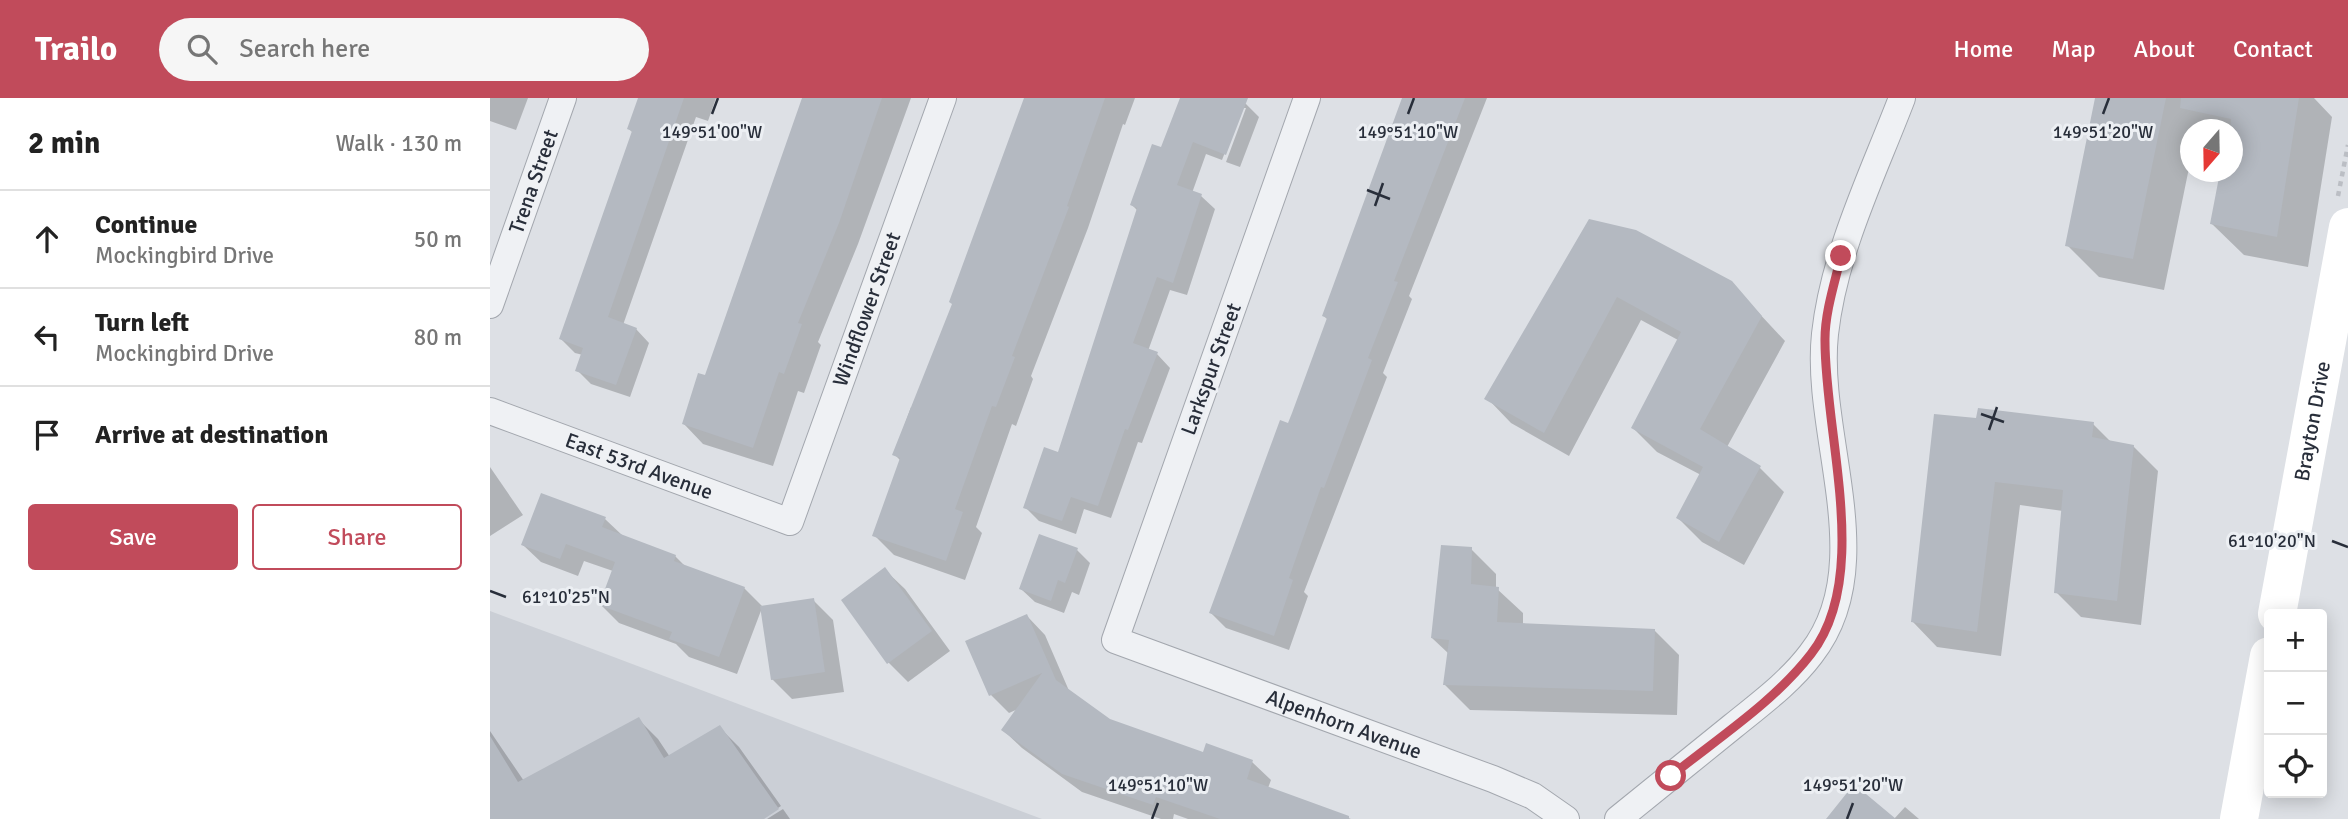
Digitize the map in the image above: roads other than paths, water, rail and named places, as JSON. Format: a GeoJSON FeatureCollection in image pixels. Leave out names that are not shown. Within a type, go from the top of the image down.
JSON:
{"type":"FeatureCollection","features":[{"type":"Feature","properties":{"kind":"main road","name":"Brayton Drive"},"geometry":{"type":"LineString","coordinates":[[2278,609],[2348,227]]}},
{"type":"Feature","properties":{"kind":"main road"},"geometry":{"type":"LineString","coordinates":[[2239,819],[2266,672]]}},
{"type":"Feature","properties":{"kind":"street","name":"Trena Street"},"geometry":{"type":"LineString","coordinates":[[490,305],[563,98]]}},
{"type":"Feature","properties":{"kind":"street","name":"Windflower Street"},"geometry":{"type":"LineString","coordinates":[[790,522],[943,98]]}},
{"type":"Feature","properties":{"kind":"street","name":"Larkspur Street"},"geometry":{"type":"LineString","coordinates":[[1115,640],[1307,98]]}},
{"type":"Feature","properties":{"kind":"street"},"geometry":{"type":"LineString","coordinates":[[1618,819],[1775,691],[1812,654],[1832,618],[1842,579],[1843,535],[1826,393],[1825,335],[1841,256],[1902,98]]}},
{"type":"Feature","properties":{"kind":"street","name":"East 53rd Avenue"},"geometry":{"type":"LineString","coordinates":[[490,411],[790,522]]}},
{"type":"Feature","properties":{"kind":"street","name":"Alpenhorn Avenue"},"geometry":{"type":"LineString","coordinates":[[1115,640],[1493,779],[1533,796],[1566,819]]}}]}
